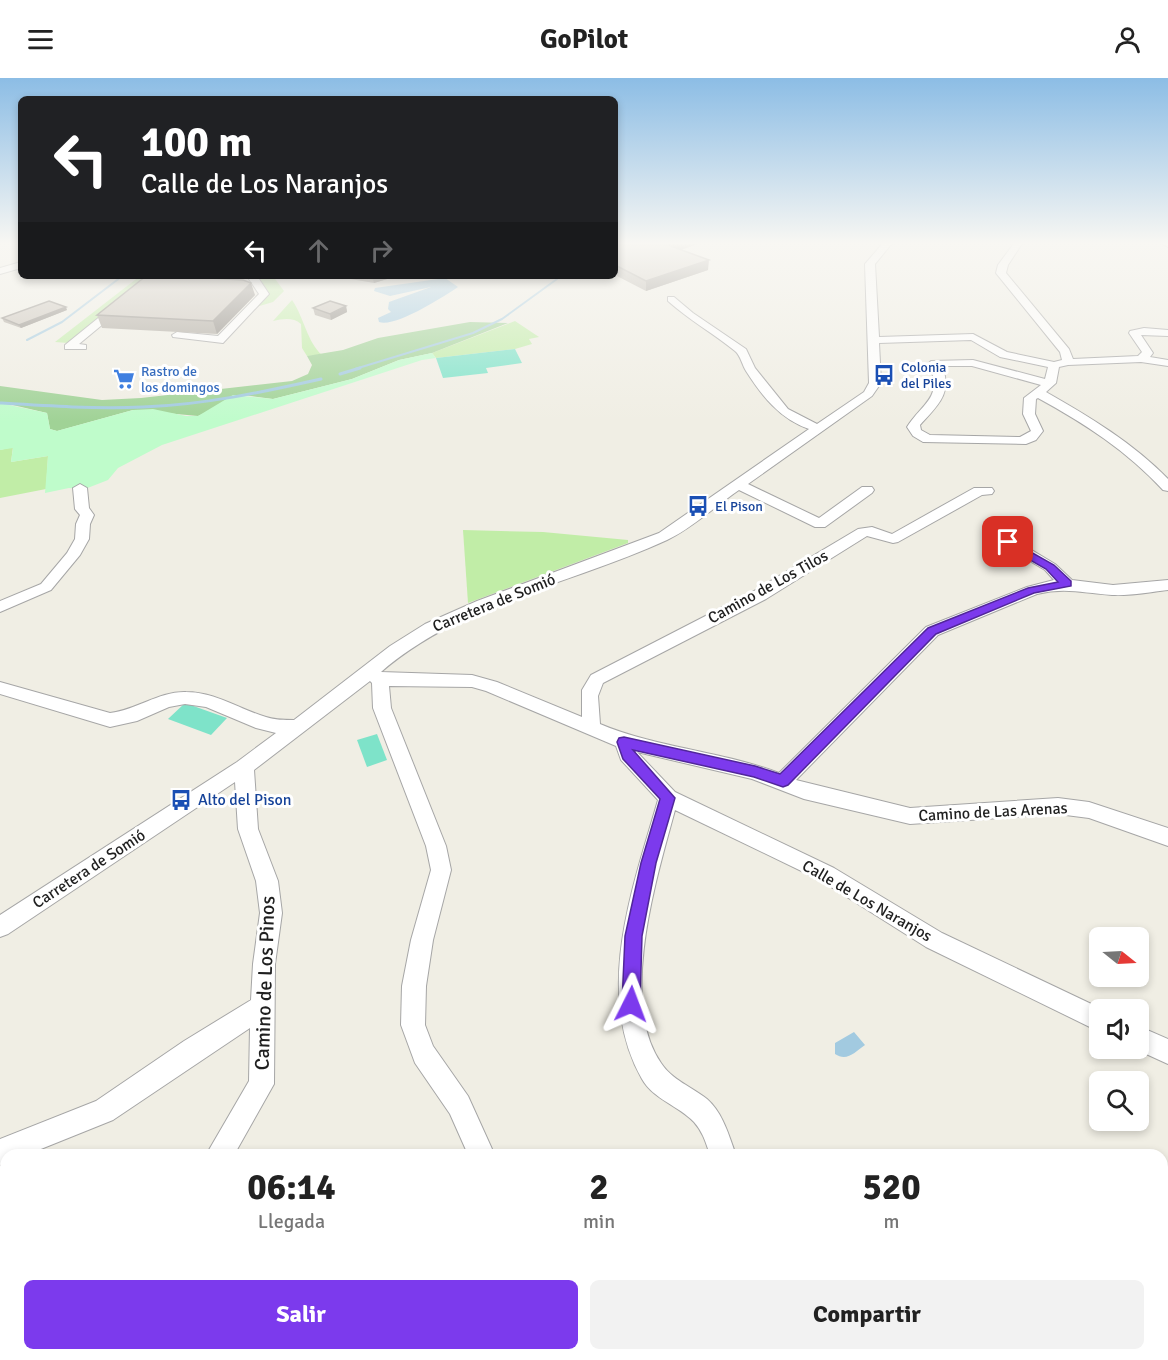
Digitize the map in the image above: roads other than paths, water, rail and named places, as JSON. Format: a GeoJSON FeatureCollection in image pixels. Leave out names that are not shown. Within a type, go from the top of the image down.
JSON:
{"type":"FeatureCollection","features":[{"type":"Feature","properties":{"kind":"street"},"geometry":{"type":"LineString","coordinates":[[69,347],[124,302]]}},
{"type":"Feature","properties":{"kind":"street"},"geometry":{"type":"LineString","coordinates":[[177,335],[220,340],[257,302]]}},
{"type":"Feature","properties":{"kind":"street"},"geometry":{"type":"LineString","coordinates":[[675,302],[689,315],[742,351],[750,369],[784,412],[800,422],[820,429]]}},
{"type":"Feature","properties":{"kind":"street","name":"Carretera de Somió"},"geometry":{"type":"LineString","coordinates":[[0,927],[244,767],[298,727],[375,677],[396,650],[430,628],[483,605],[664,536],[820,429],[868,394],[875,383],[872,302]]}},
{"type":"Feature","properties":{"kind":"street"},"geometry":{"type":"LineString","coordinates":[[1025,302],[1065,351],[1068,362]]}},
{"type":"Feature","properties":{"kind":"street"},"geometry":{"type":"LineString","coordinates":[[1145,356],[1134,333],[1144,331],[1168,333]]}},
{"type":"Feature","properties":{"kind":"street"},"geometry":{"type":"LineString","coordinates":[[874,340],[973,337],[1004,355],[1054,365],[1145,356],[1168,362]]}},
{"type":"Feature","properties":{"kind":"street"},"geometry":{"type":"LineString","coordinates":[[900,339],[927,356],[941,376],[942,388],[937,401],[916,420],[914,427],[917,433],[927,439],[1016,443],[1028,439],[1035,434],[1037,427],[1028,406],[1030,398],[1050,383],[1054,365]]}},
{"type":"Feature","properties":{"kind":"street"},"geometry":{"type":"LineString","coordinates":[[54,346],[82,347]]}},
{"type":"Feature","properties":{"kind":"street"},"geometry":{"type":"LineString","coordinates":[[927,356],[973,363],[1008,374],[1050,383]]}},
{"type":"Feature","properties":{"kind":"street"},"geometry":{"type":"LineString","coordinates":[[1038,393],[1070,411],[1148,464],[1168,487]]}},
{"type":"Feature","properties":{"kind":"street"},"geometry":{"type":"LineString","coordinates":[[739,486],[820,524],[867,490]]}},
{"type":"Feature","properties":{"kind":"street"},"geometry":{"type":"LineString","coordinates":[[0,607],[46,587],[73,555],[82,539],[83,524],[87,515],[82,509],[80,488]]}},
{"type":"Feature","properties":{"kind":"street","name":"Camino de Los Tilos"},"geometry":{"type":"LineString","coordinates":[[590,729],[592,721],[589,693],[591,685],[597,679],[760,595],[862,532],[872,531],[894,539],[980,491],[987,491]]}},
{"type":"Feature","properties":{"kind":"street"},"geometry":{"type":"LineString","coordinates":[[1008,542],[1050,567],[1067,584]]}},
{"type":"Feature","properties":{"kind":"street"},"geometry":{"type":"LineString","coordinates":[[783,781],[932,631],[1032,590],[1067,584],[1113,590],[1168,585]]}},
{"type":"Feature","properties":{"kind":"street"},"geometry":{"type":"LineString","coordinates":[[375,677],[382,708],[436,846],[441,870],[422,940],[414,986],[413,1025],[424,1054],[459,1105],[479,1149]]}},
{"type":"Feature","properties":{"kind":"street","name":"Camino de Las Arenas"},"geometry":{"type":"LineString","coordinates":[[375,677],[472,681],[491,686],[624,742],[755,771],[804,791],[910,816],[1058,806],[1089,810],[1168,837]]}},
{"type":"Feature","properties":{"kind":"street"},"geometry":{"type":"LineString","coordinates":[[0,687],[110,720],[124,720],[137,716],[162,701],[183,698],[208,700],[274,726],[298,727]]}},
{"type":"Feature","properties":{"kind":"street","name":"Calle de Los Naranjos"},"geometry":{"type":"LineString","coordinates":[[624,742],[628,755],[668,798],[827,874],[934,940],[1089,1015]]}},
{"type":"Feature","properties":{"kind":"street","name":"Camino de Los Pinos"},"geometry":{"type":"LineString","coordinates":[[223,1149],[261,1084],[264,964],[271,913],[267,881],[248,829],[244,767]]}},
{"type":"Feature","properties":{"kind":"street"},"geometry":{"type":"LineString","coordinates":[[668,798],[648,863],[634,936],[631,1004],[640,1053],[656,1078],[703,1113],[713,1127],[721,1149]]}},
{"type":"Feature","properties":{"kind":"street"},"geometry":{"type":"LineString","coordinates":[[8,1149],[104,1111],[193,1050],[263,1006]]}},
{"type":"Feature","properties":{"kind":"street"},"geometry":{"type":"LineString","coordinates":[[1149,1043],[1168,1052]]}},
{"type":"Feature","properties":{"kind":"water"},"geometry":{"type":"Polygon","coordinates":[[[389,302],[434,302],[407,316],[386,323],[379,322],[378,318],[391,312],[388,309],[389,302]]]}},
{"type":"Feature","properties":{"kind":"water"},"geometry":{"type":"Polygon","coordinates":[[[854,1032],[865,1045],[847,1057],[835,1054],[835,1043],[854,1032]]]}},
{"type":"Feature","properties":{"kind":"waterway"},"geometry":{"type":"LineString","coordinates":[[27,340],[62,322],[88,302]]}},
{"type":"Feature","properties":{"kind":"waterway"},"geometry":{"type":"LineString","coordinates":[[355,369],[473,333],[502,319],[526,302]]}},
{"type":"Feature","properties":{"kind":"waterway"},"geometry":{"type":"LineString","coordinates":[[340,374],[360,368]]}},
{"type":"Feature","properties":{"kind":"waterway"},"geometry":{"type":"LineString","coordinates":[[0,403],[125,408],[165,406],[233,397],[321,379]]}},
{"type":"Feature","properties":{"kind":"place","name":"Colonia del Piles"},"geometry":{"type":"Point","coordinates":[884,375]}},
{"type":"Feature","properties":{"kind":"place","name":"Rastro de los domingos"},"geometry":{"type":"Point","coordinates":[124,379]}},
{"type":"Feature","properties":{"kind":"place","name":"El Pison"},"geometry":{"type":"Point","coordinates":[698,506]}},
{"type":"Feature","properties":{"kind":"place","name":"Alto del Pison"},"geometry":{"type":"Point","coordinates":[181,800]}}]}
